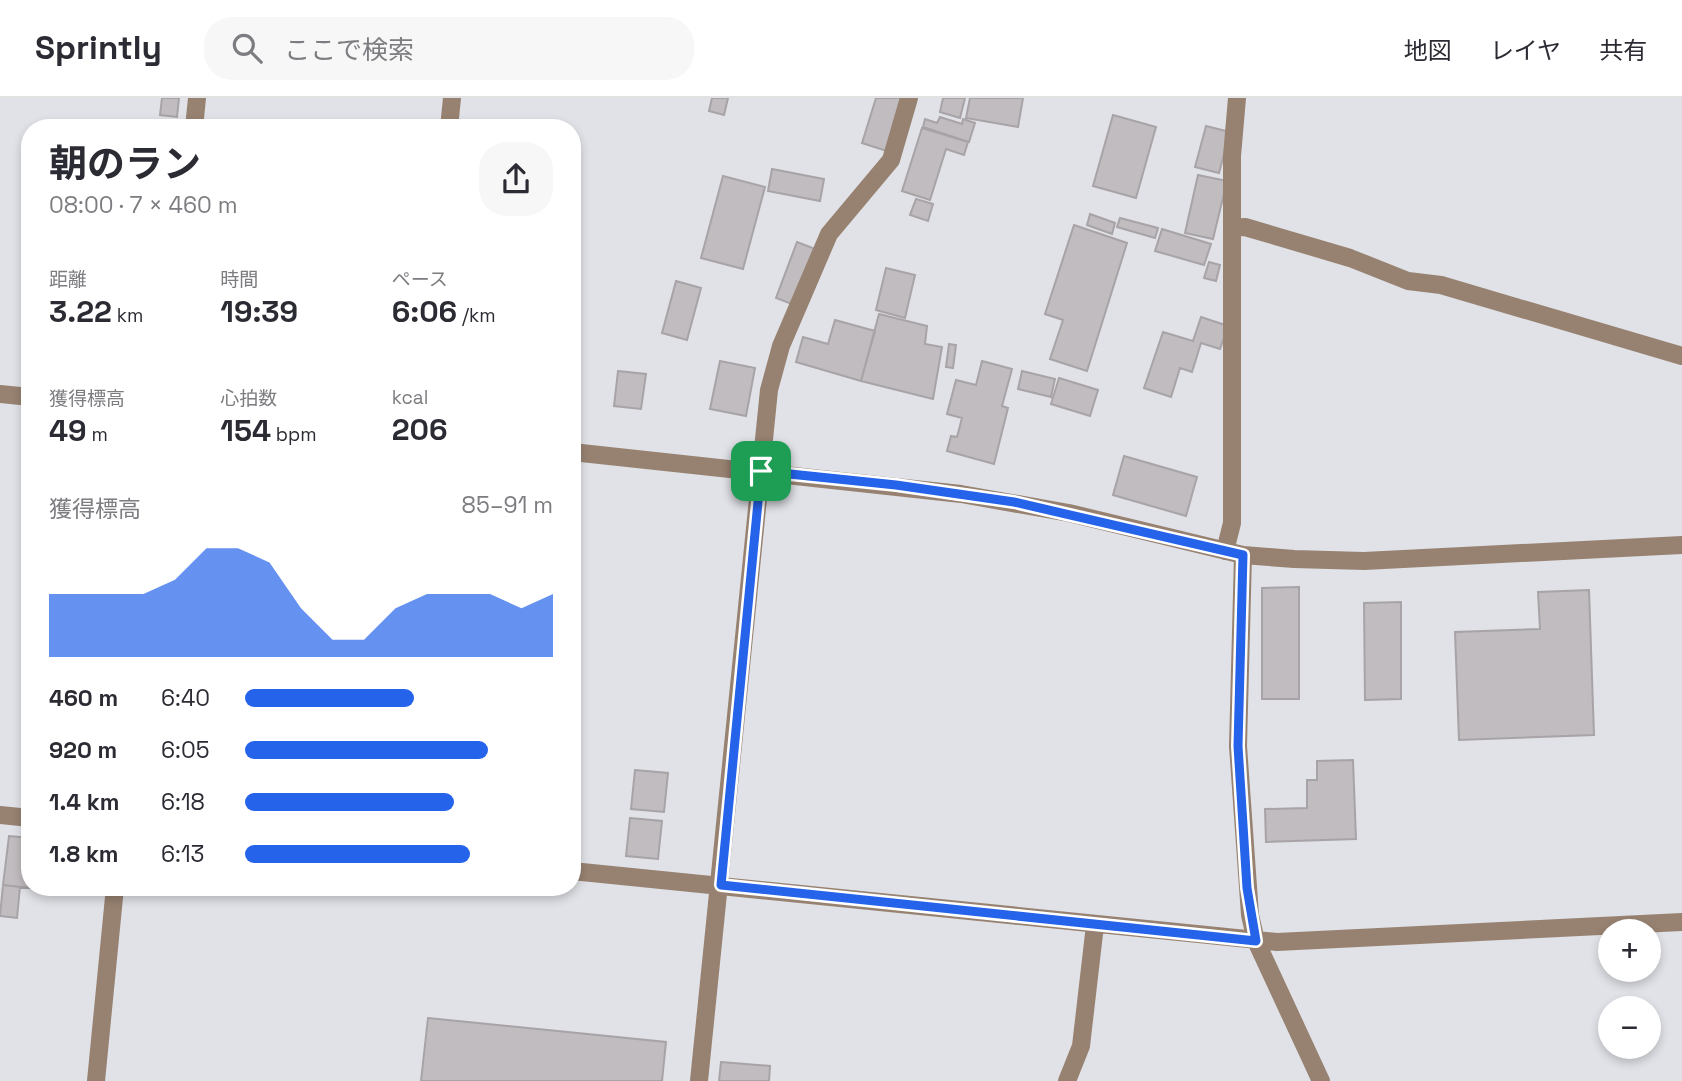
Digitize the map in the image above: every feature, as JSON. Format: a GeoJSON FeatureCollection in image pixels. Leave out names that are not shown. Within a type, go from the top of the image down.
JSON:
{"type":"FeatureCollection","features":[{"type":"Feature","properties":{"kind":"street"},"geometry":{"type":"LineString","coordinates":[[195,119],[197,98]]}},
{"type":"Feature","properties":{"kind":"street"},"geometry":{"type":"LineString","coordinates":[[450,119],[452,98]]}},
{"type":"Feature","properties":{"kind":"street"},"geometry":{"type":"LineString","coordinates":[[699,1081],[721,885],[769,390],[781,346],[830,234],[891,160],[909,98]]}},
{"type":"Feature","properties":{"kind":"street"},"geometry":{"type":"LineString","coordinates":[[1237,98],[1232,156],[1232,523],[1238,746],[1247,888],[1256,941],[1321,1081]]}},
{"type":"Feature","properties":{"kind":"street"},"geometry":{"type":"LineString","coordinates":[[1232,228],[1245,227],[1350,258],[1408,281],[1441,285],[1682,356]]}},
{"type":"Feature","properties":{"kind":"street"},"geometry":{"type":"LineString","coordinates":[[0,394],[21,396]]}},
{"type":"Feature","properties":{"kind":"street"},"geometry":{"type":"LineString","coordinates":[[581,453],[896,485],[1014,502],[1234,553],[1364,561],[1682,545]]}},
{"type":"Feature","properties":{"kind":"street"},"geometry":{"type":"LineString","coordinates":[[0,815],[21,817]]}},
{"type":"Feature","properties":{"kind":"street"},"geometry":{"type":"LineString","coordinates":[[581,872],[1277,942],[1682,922]]}},
{"type":"Feature","properties":{"kind":"street"},"geometry":{"type":"LineString","coordinates":[[96,1081],[114,896]]}},
{"type":"Feature","properties":{"kind":"street"},"geometry":{"type":"LineString","coordinates":[[1067,1081],[1081,1046],[1095,925]]}},
{"type":"Feature","properties":{"kind":"building"},"geometry":{"type":"Polygon","coordinates":[[[162,98],[179,98],[177,117],[160,115],[162,98]]]}},
{"type":"Feature","properties":{"kind":"building"},"geometry":{"type":"Polygon","coordinates":[[[712,98],[728,98],[724,115],[709,111],[712,98]]]}},
{"type":"Feature","properties":{"kind":"building"},"geometry":{"type":"Polygon","coordinates":[[[876,98],[906,98],[890,152],[862,143],[876,98]]]}},
{"type":"Feature","properties":{"kind":"building"},"geometry":{"type":"Polygon","coordinates":[[[943,98],[965,98],[960,118],[940,112],[943,98]]]}},
{"type":"Feature","properties":{"kind":"building"},"geometry":{"type":"Polygon","coordinates":[[[970,98],[1023,98],[1018,127],[966,118],[970,98]]]}},
{"type":"Feature","properties":{"kind":"building"},"geometry":{"type":"Polygon","coordinates":[[[1113,115],[1156,127],[1136,198],[1093,186],[1113,115]]]}},
{"type":"Feature","properties":{"kind":"building"},"geometry":{"type":"Polygon","coordinates":[[[940,117],[962,124],[963,119],[975,123],[969,142],[923,127],[925,119],[937,123],[940,117]]]}},
{"type":"Feature","properties":{"kind":"building"},"geometry":{"type":"Polygon","coordinates":[[[1206,126],[1230,132],[1219,173],[1195,167],[1206,126]]]}},
{"type":"Feature","properties":{"kind":"building"},"geometry":{"type":"Polygon","coordinates":[[[922,128],[968,142],[964,155],[946,149],[930,200],[902,191],[922,128]]]}},
{"type":"Feature","properties":{"kind":"building"},"geometry":{"type":"Polygon","coordinates":[[[772,169],[824,179],[820,201],[768,191],[772,169]]]}},
{"type":"Feature","properties":{"kind":"building"},"geometry":{"type":"Polygon","coordinates":[[[1198,175],[1227,181],[1213,239],[1185,233],[1198,175]]]}},
{"type":"Feature","properties":{"kind":"building"},"geometry":{"type":"Polygon","coordinates":[[[723,176],[765,187],[743,269],[701,258],[723,176]]]}},
{"type":"Feature","properties":{"kind":"building"},"geometry":{"type":"Polygon","coordinates":[[[916,199],[933,204],[928,221],[910,215],[916,199]]]}},
{"type":"Feature","properties":{"kind":"building"},"geometry":{"type":"Polygon","coordinates":[[[1090,214],[1115,223],[1112,234],[1087,225],[1090,214]]]}},
{"type":"Feature","properties":{"kind":"building"},"geometry":{"type":"Polygon","coordinates":[[[1120,218],[1158,228],[1155,238],[1117,227],[1120,218]]]}},
{"type":"Feature","properties":{"kind":"building"},"geometry":{"type":"Polygon","coordinates":[[[1074,225],[1127,243],[1087,371],[1050,359],[1063,320],[1045,314],[1074,225]]]}},
{"type":"Feature","properties":{"kind":"building"},"geometry":{"type":"Polygon","coordinates":[[[1162,229],[1211,244],[1204,265],[1155,251],[1162,229]]]}},
{"type":"Feature","properties":{"kind":"building"},"geometry":{"type":"Polygon","coordinates":[[[797,242],[818,250],[797,306],[776,298],[797,242]]]}},
{"type":"Feature","properties":{"kind":"building"},"geometry":{"type":"Polygon","coordinates":[[[1209,262],[1220,265],[1216,281],[1204,278],[1209,262]]]}},
{"type":"Feature","properties":{"kind":"building"},"geometry":{"type":"Polygon","coordinates":[[[886,268],[915,275],[905,318],[876,310],[886,268]]]}},
{"type":"Feature","properties":{"kind":"building"},"geometry":{"type":"Polygon","coordinates":[[[676,281],[701,288],[687,340],[662,333],[676,281]]]}},
{"type":"Feature","properties":{"kind":"building"},"geometry":{"type":"Polygon","coordinates":[[[879,314],[927,326],[925,344],[942,347],[933,399],[861,381],[879,314]]]}},
{"type":"Feature","properties":{"kind":"building"},"geometry":{"type":"Polygon","coordinates":[[[1201,317],[1228,326],[1220,349],[1201,343],[1192,372],[1180,368],[1171,397],[1144,388],[1163,332],[1193,341],[1201,317]]]}},
{"type":"Feature","properties":{"kind":"building"},"geometry":{"type":"Polygon","coordinates":[[[835,320],[875,331],[861,381],[796,362],[803,337],[828,344],[835,320]]]}},
{"type":"Feature","properties":{"kind":"building"},"geometry":{"type":"Polygon","coordinates":[[[949,344],[956,345],[953,368],[946,367],[949,344]]]}},
{"type":"Feature","properties":{"kind":"building"},"geometry":{"type":"Polygon","coordinates":[[[720,361],[755,368],[746,416],[710,409],[720,361]]]}},
{"type":"Feature","properties":{"kind":"building"},"geometry":{"type":"Polygon","coordinates":[[[982,361],[1012,369],[1002,406],[1008,408],[994,464],[947,451],[951,436],[957,437],[962,418],[947,414],[956,380],[976,385],[982,361]]]}},
{"type":"Feature","properties":{"kind":"building"},"geometry":{"type":"Polygon","coordinates":[[[618,371],[646,374],[641,409],[614,406],[618,371]]]}},
{"type":"Feature","properties":{"kind":"building"},"geometry":{"type":"Polygon","coordinates":[[[1022,371],[1055,379],[1051,397],[1018,389],[1022,371]]]}},
{"type":"Feature","properties":{"kind":"building"},"geometry":{"type":"Polygon","coordinates":[[[1059,378],[1098,390],[1090,416],[1051,404],[1059,378]]]}},
{"type":"Feature","properties":{"kind":"building"},"geometry":{"type":"Polygon","coordinates":[[[1124,456],[1197,477],[1186,516],[1113,495],[1124,456]]]}},
{"type":"Feature","properties":{"kind":"building"},"geometry":{"type":"Polygon","coordinates":[[[1299,587],[1299,699],[1262,699],[1262,588],[1299,587]]]}},
{"type":"Feature","properties":{"kind":"building"},"geometry":{"type":"Polygon","coordinates":[[[1589,590],[1594,735],[1459,740],[1455,632],[1540,629],[1538,592],[1589,590]]]}},
{"type":"Feature","properties":{"kind":"building"},"geometry":{"type":"Polygon","coordinates":[[[1401,602],[1401,699],[1365,700],[1364,603],[1401,602]]]}},
{"type":"Feature","properties":{"kind":"building"},"geometry":{"type":"Polygon","coordinates":[[[1353,760],[1356,839],[1266,842],[1265,809],[1307,808],[1307,780],[1317,780],[1317,761],[1353,760]]]}},
{"type":"Feature","properties":{"kind":"building"},"geometry":{"type":"Polygon","coordinates":[[[635,770],[668,773],[664,812],[631,809],[635,770]]]}},
{"type":"Feature","properties":{"kind":"building"},"geometry":{"type":"Polygon","coordinates":[[[630,818],[662,821],[658,859],[626,856],[630,818]]]}},
{"type":"Feature","properties":{"kind":"building"},"geometry":{"type":"Polygon","coordinates":[[[9,836],[21,837],[21,887],[3,885],[9,836]]]}},
{"type":"Feature","properties":{"kind":"building"},"geometry":{"type":"Polygon","coordinates":[[[3,885],[20,887],[17,918],[0,916],[3,885]]]}},
{"type":"Feature","properties":{"kind":"building"},"geometry":{"type":"Polygon","coordinates":[[[428,1018],[666,1042],[662,1081],[421,1081],[428,1018]]]}},
{"type":"Feature","properties":{"kind":"building"},"geometry":{"type":"Polygon","coordinates":[[[721,1062],[770,1066],[769,1081],[719,1081],[721,1062]]]}},
{"type":"Feature","properties":{"kind":"route"},"geometry":{"type":"LineString","coordinates":[[761,471],[896,485],[1014,502],[1243,555],[1240,574],[1238,746],[1242,836],[1250,915],[1256,941],[721,885],[761,471]]}}]}
